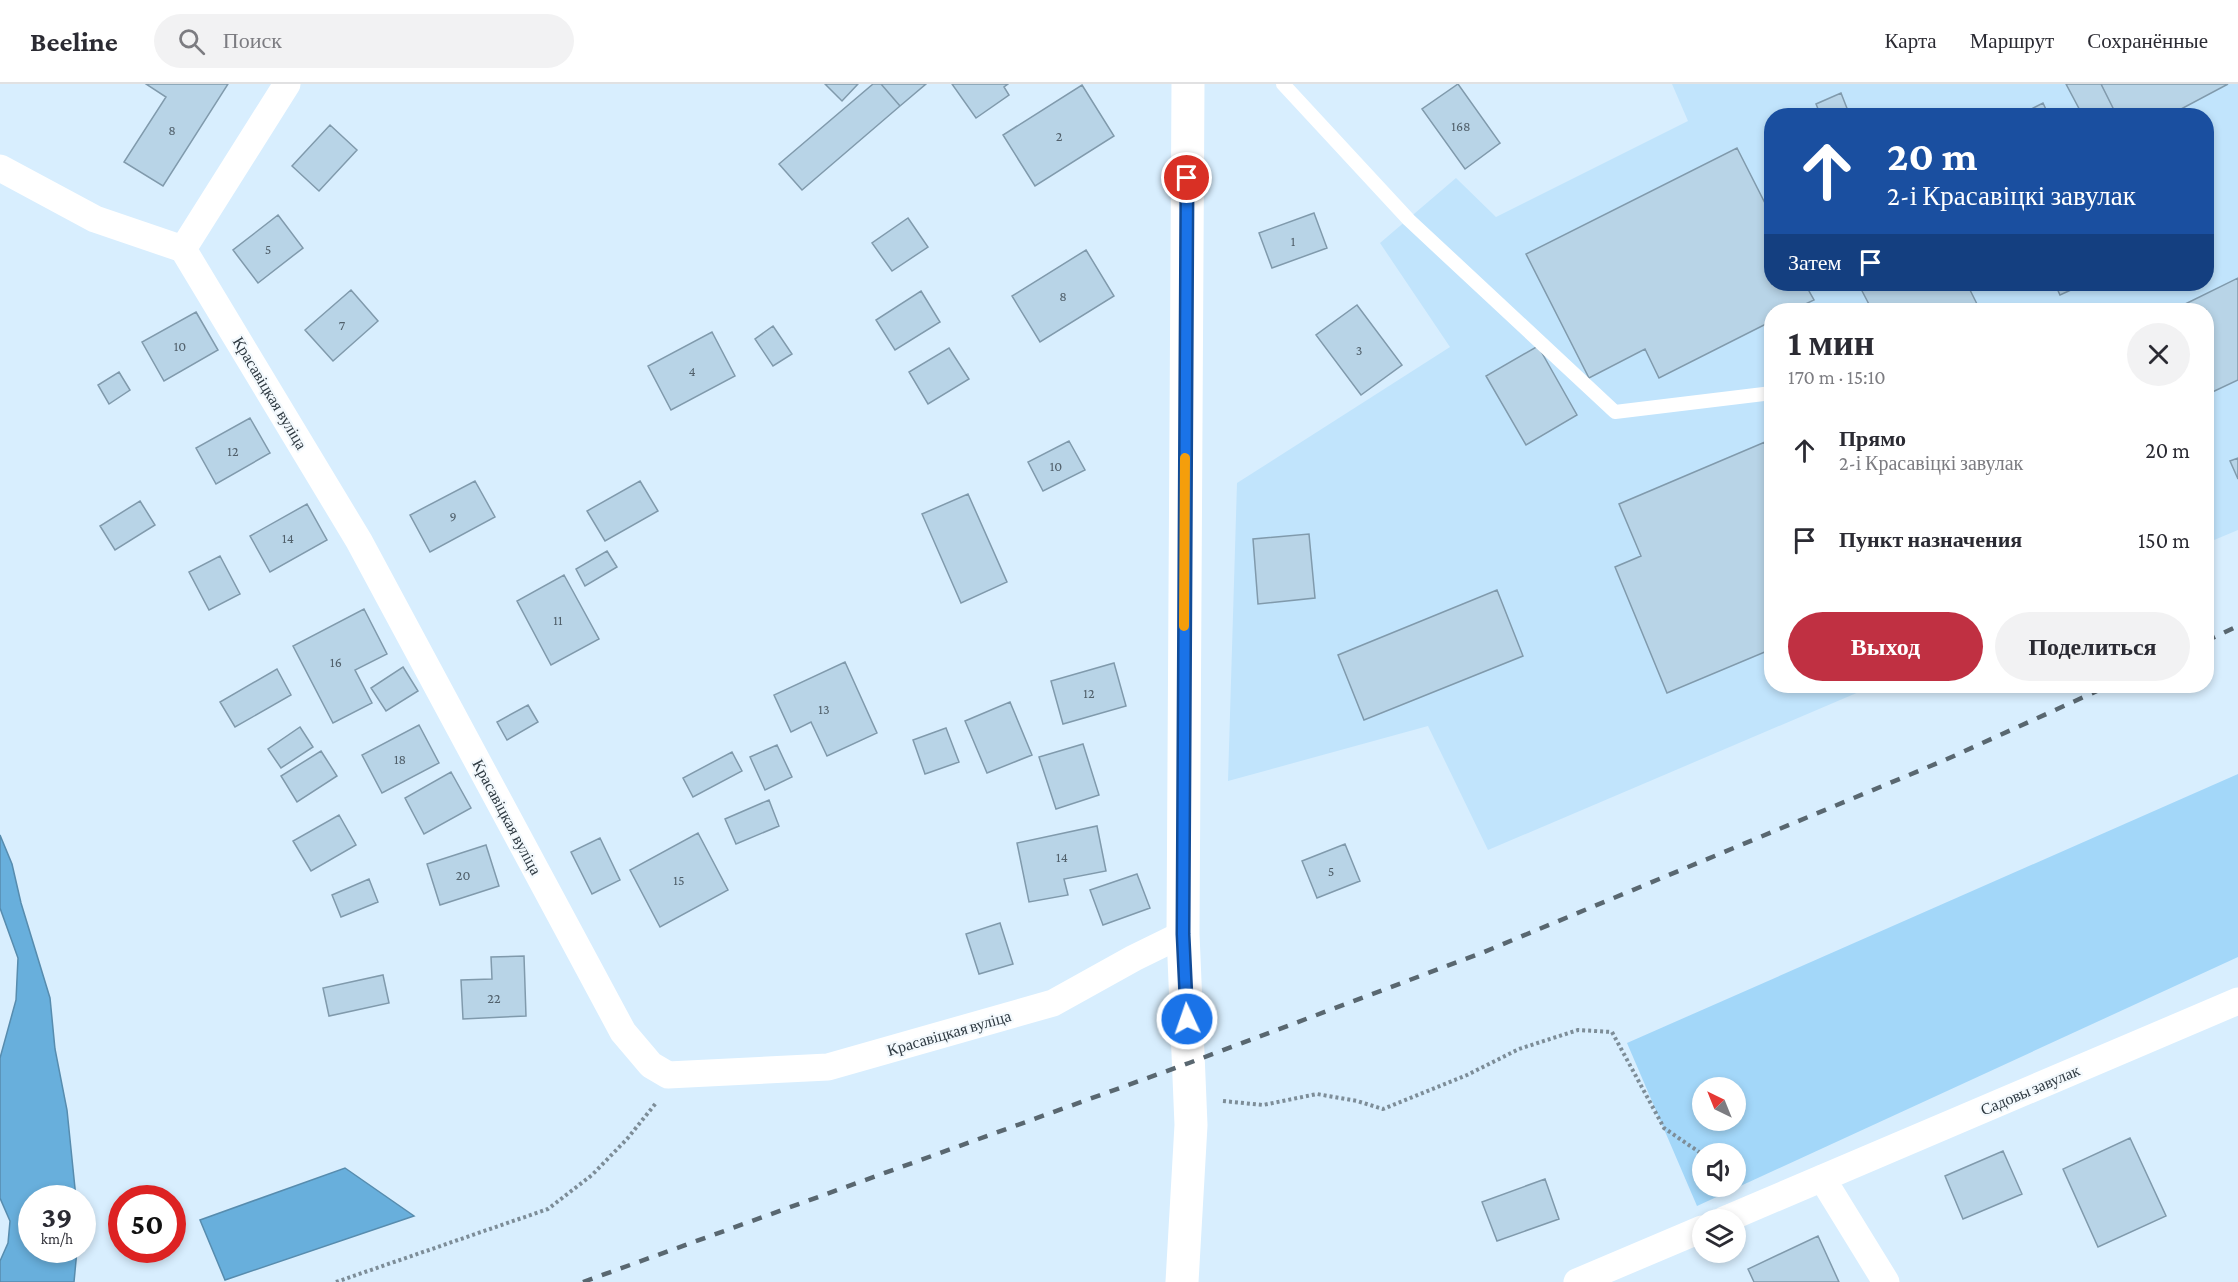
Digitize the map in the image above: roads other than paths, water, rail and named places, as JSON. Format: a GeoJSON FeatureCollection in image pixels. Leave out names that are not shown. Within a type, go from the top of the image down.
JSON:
{"type":"FeatureCollection","features":[{"type":"Feature","properties":{"kind":"main road"},"geometry":{"type":"LineString","coordinates":[[1182,1282],[1191,1125],[1183,934],[1188,84]]}},
{"type":"Feature","properties":{"kind":"street"},"geometry":{"type":"LineString","coordinates":[[0,168],[95,219],[183,249],[287,84]]}},
{"type":"Feature","properties":{"kind":"street","name":"Красавіцкая вуліца"},"geometry":{"type":"LineString","coordinates":[[183,249],[359,541],[623,1032],[651,1065],[668,1075],[828,1067],[1053,1003],[1183,934]]}},
{"type":"Feature","properties":{"kind":"street","name":"Садовы завулак"},"geometry":{"type":"LineString","coordinates":[[1746,1211],[2238,1001]]}},
{"type":"Feature","properties":{"kind":"street"},"geometry":{"type":"LineString","coordinates":[[1822,1178],[1886,1282]]}},
{"type":"Feature","properties":{"kind":"street"},"geometry":{"type":"LineString","coordinates":[[1577,1282],[1692,1233]]}},
{"type":"Feature","properties":{"kind":"lane"},"geometry":{"type":"LineString","coordinates":[[1283,84],[1409,220],[1615,412],[1764,394]]}},
{"type":"Feature","properties":{"kind":"railway"},"geometry":{"type":"LineString","coordinates":[[2214,637],[2238,626]]}},
{"type":"Feature","properties":{"kind":"railway"},"geometry":{"type":"LineString","coordinates":[[583,1282],[1189,1063],[1484,952],[1945,760],[2093,693]]}}]}
